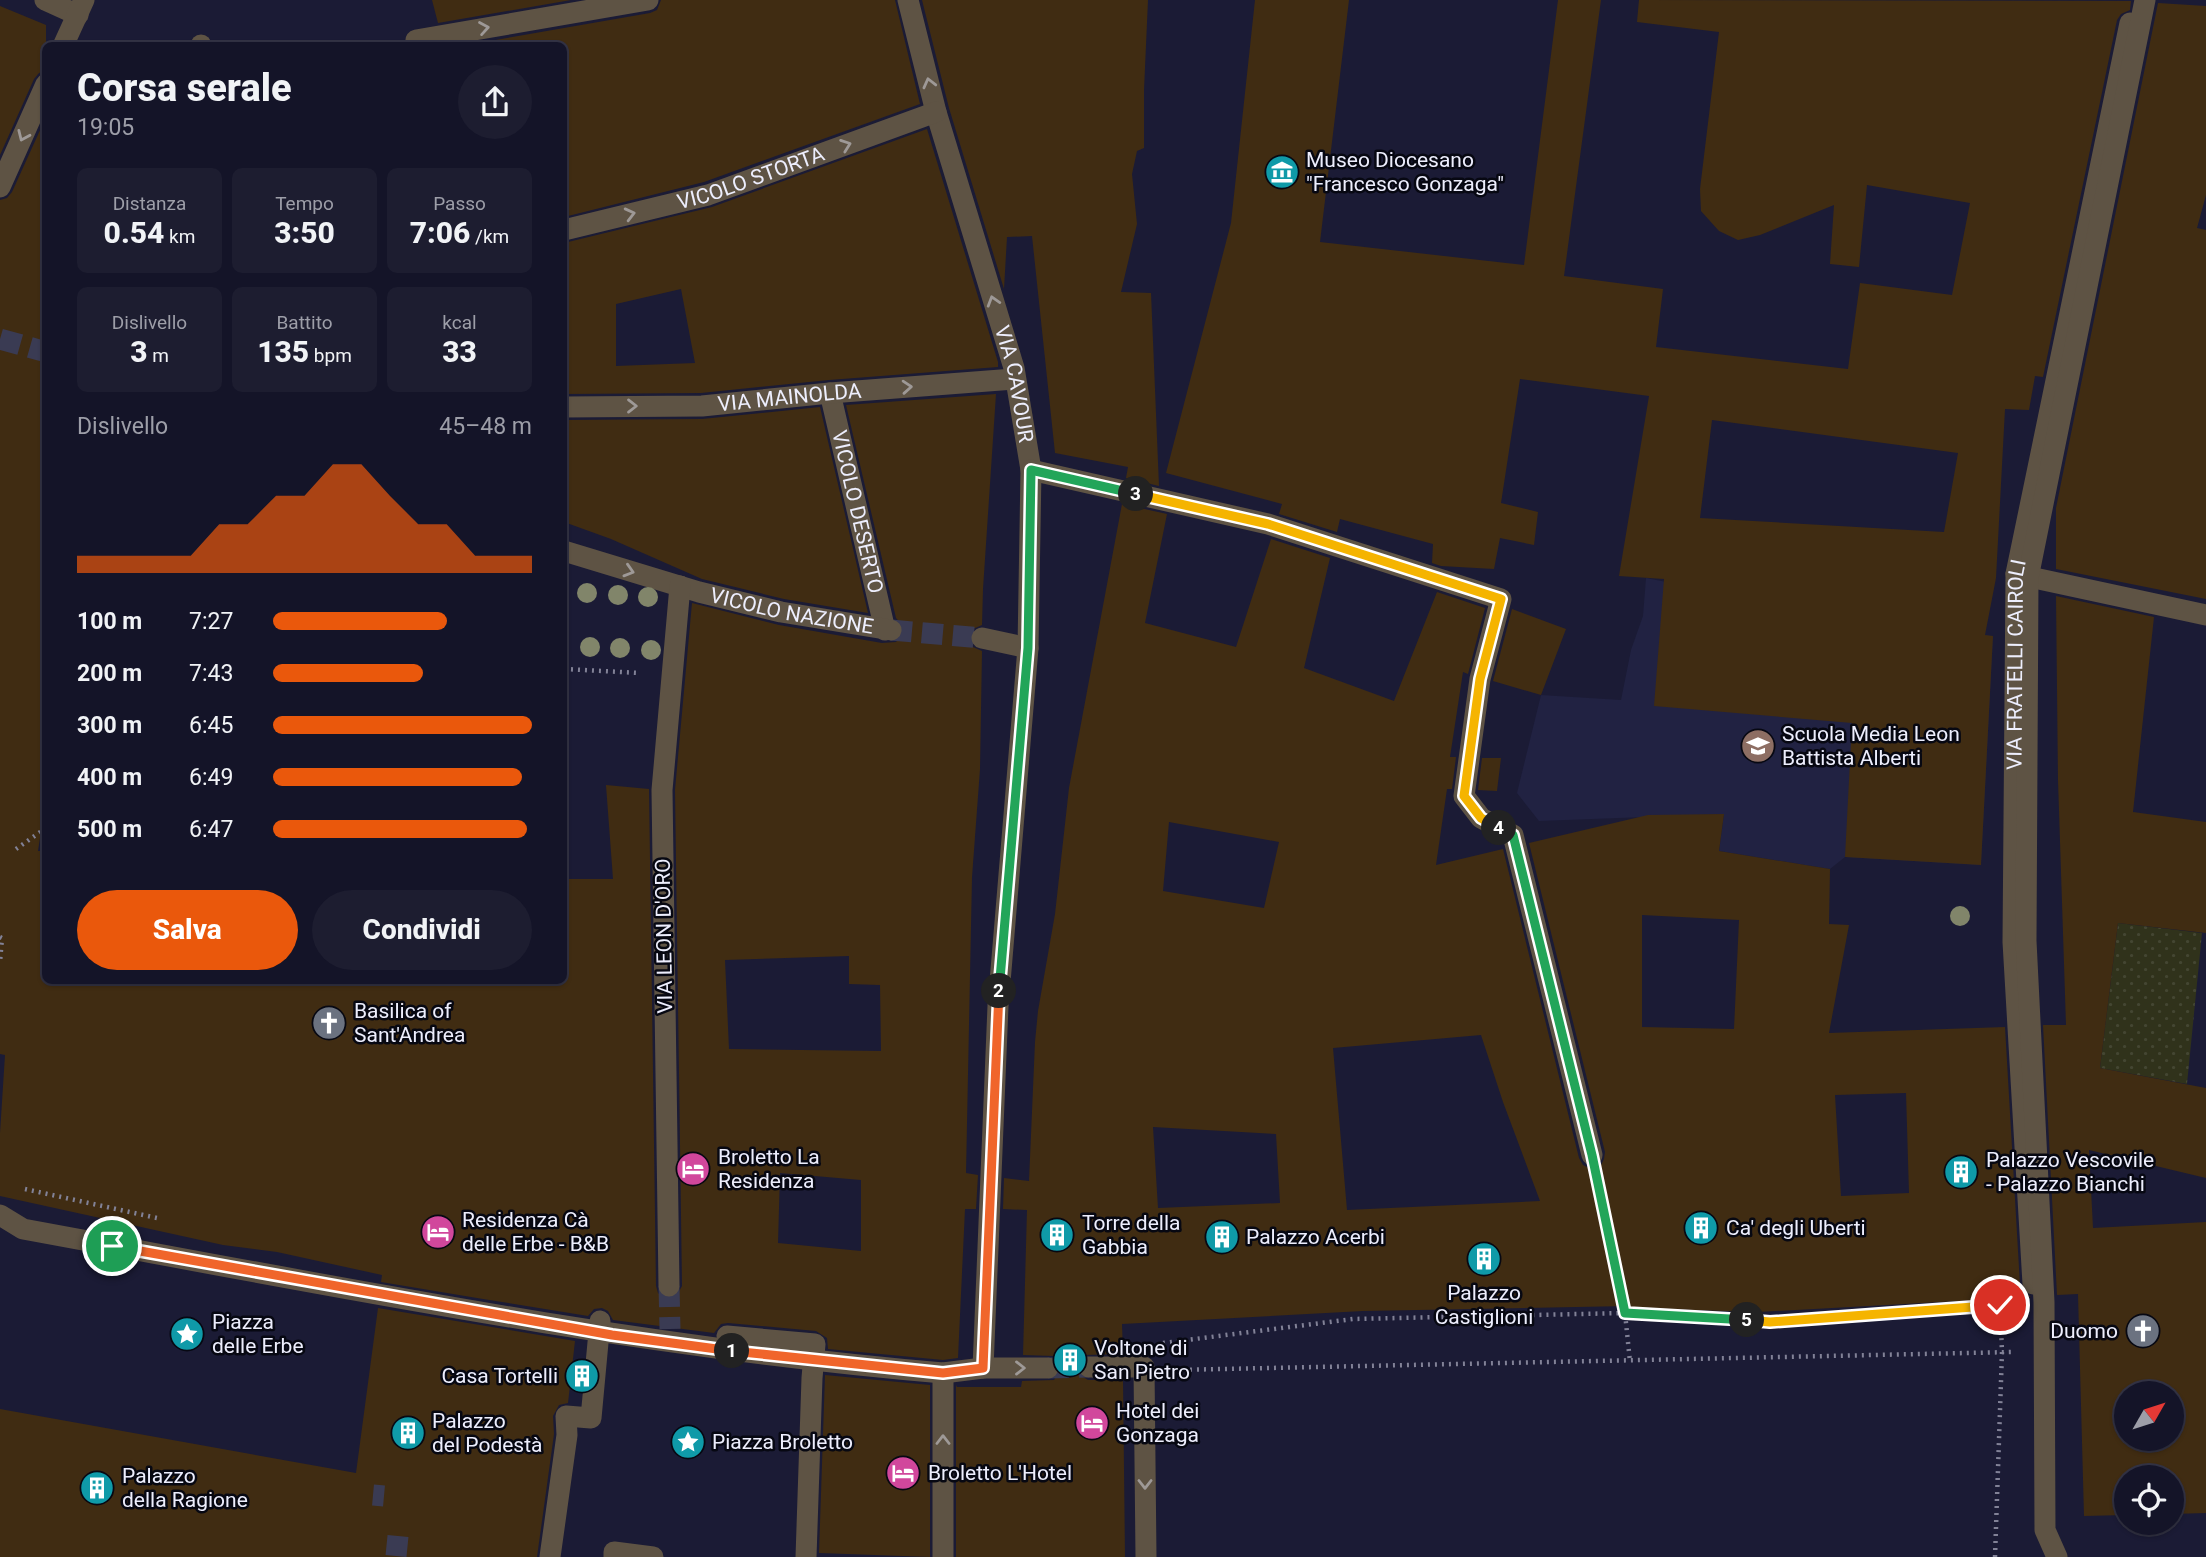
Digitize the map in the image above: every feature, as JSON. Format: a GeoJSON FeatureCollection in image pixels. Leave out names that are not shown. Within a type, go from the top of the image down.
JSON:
{"type":"FeatureCollection","features":[{"type":"Feature","properties":{"kind":"street"},"geometry":{"type":"LineString","coordinates":[[45,0],[81,7],[65,42]]}},
{"type":"Feature","properties":{"kind":"street"},"geometry":{"type":"LineString","coordinates":[[416,40],[648,0]]}},
{"type":"Feature","properties":{"kind":"street","name":"VIA CAVOUR"},"geometry":{"type":"LineString","coordinates":[[908,0],[936,112],[1014,368],[1031,470],[1028,648],[998,1006],[983,1368]]}},
{"type":"Feature","properties":{"kind":"street","name":"VIA FRATELLI CAIROLI"},"geometry":{"type":"LineString","coordinates":[[2057,1557],[2045,1530],[2043,1340],[2013,942],[2022,576],[2134,0]]}},
{"type":"Feature","properties":{"kind":"street","name":"VIA FRATELLI CAIROLI"},"geometry":{"type":"LineString","coordinates":[[2022,576],[2145,0]]}},
{"type":"Feature","properties":{"kind":"street"},"geometry":{"type":"LineString","coordinates":[[0,187],[42,93]]}},
{"type":"Feature","properties":{"kind":"street","name":"VICOLO STORTA"},"geometry":{"type":"LineString","coordinates":[[567,229],[708,195],[936,112]]}},
{"type":"Feature","properties":{"kind":"street","name":"VIA MAINOLDA"},"geometry":{"type":"LineString","coordinates":[[567,407],[702,406],[1014,379]]}},
{"type":"Feature","properties":{"kind":"street","name":"VICOLO DESERTO"},"geometry":{"type":"LineString","coordinates":[[830,393],[888,630]]}},
{"type":"Feature","properties":{"kind":"street"},"geometry":{"type":"LineString","coordinates":[[1031,470],[1268,524],[1501,599],[1480,679],[1464,796],[1481,818],[1513,835],[1592,1155]]}},
{"type":"Feature","properties":{"kind":"street","name":"VICOLO NAZIONE"},"geometry":{"type":"LineString","coordinates":[[567,552],[690,589],[781,612],[888,630]]}},
{"type":"Feature","properties":{"kind":"street"},"geometry":{"type":"LineString","coordinates":[[2022,576],[2206,615]]}},
{"type":"Feature","properties":{"kind":"street","name":"VIA LEON D'ORO"},"geometry":{"type":"LineString","coordinates":[[669,1286],[662,790],[672,675],[690,589]]}},
{"type":"Feature","properties":{"kind":"street"},"geometry":{"type":"LineString","coordinates":[[982,638],[1028,648]]}},
{"type":"Feature","properties":{"kind":"street"},"geometry":{"type":"LineString","coordinates":[[0,1215],[23,1229],[380,1295],[599,1332],[814,1360],[943,1373],[983,1368],[1048,1368]]}},
{"type":"Feature","properties":{"kind":"street"},"geometry":{"type":"LineString","coordinates":[[550,1557],[567,1435],[566,1416],[591,1418],[601,1318],[670,1330],[816,1344],[806,1557]]}},
{"type":"Feature","properties":{"kind":"street"},"geometry":{"type":"LineString","coordinates":[[1089,1367],[1144,1367],[1146,1557]]}},
{"type":"Feature","properties":{"kind":"street"},"geometry":{"type":"LineString","coordinates":[[943,1373],[943,1557]]}},
{"type":"Feature","properties":{"kind":"street"},"geometry":{"type":"LineString","coordinates":[[614,1557],[614,1552],[653,1557]]}},
{"type":"Feature","properties":{"kind":"path"},"geometry":{"type":"LineString","coordinates":[[567,669],[672,675]]}},
{"type":"Feature","properties":{"kind":"path"},"geometry":{"type":"LineString","coordinates":[[16,849],[42,831]]}},
{"type":"Feature","properties":{"kind":"path"},"geometry":{"type":"LineString","coordinates":[[0,937],[0,962]]}},
{"type":"Feature","properties":{"kind":"path"},"geometry":{"type":"LineString","coordinates":[[1592,1155],[1625,1313],[1630,1362]]}},
{"type":"Feature","properties":{"kind":"path"},"geometry":{"type":"LineString","coordinates":[[1155,1344],[1353,1319],[1625,1313],[1770,1322],[2039,1302]]}},
{"type":"Feature","properties":{"kind":"path"},"geometry":{"type":"LineString","coordinates":[[1995,1557],[2002,1352],[2000,1305]]}},
{"type":"Feature","properties":{"kind":"path"},"geometry":{"type":"LineString","coordinates":[[1144,1367],[1170,1370],[2018,1352],[2043,1340]]}},
{"type":"Feature","properties":{"kind":"shaded area","name":"Scuola Media Leon Battista Alberti"},"geometry":{"type":"Polygon","coordinates":[[[1646,578],[1916,631],[1993,636],[1981,865],[1845,857],[1830,869],[1719,851],[1724,814],[1539,821],[1517,793],[1541,695],[1621,700],[1631,650],[1643,616],[1646,578]]]}},
{"type":"Feature","properties":{"kind":"green space"},"geometry":{"type":"Polygon","coordinates":[[[2118,923],[2202,933],[2187,1084],[2100,1068],[2118,923]]]}},
{"type":"Feature","properties":{"kind":"building"},"geometry":{"type":"Polygon","coordinates":[[[432,0],[571,0],[438,23],[432,0]]]}},
{"type":"Feature","properties":{"kind":"building"},"geometry":{"type":"Polygon","coordinates":[[[661,0],[895,0],[920,104],[704,182],[567,216],[567,42],[484,42],[657,10],[661,0]]]}},
{"type":"Feature","properties":{"kind":"building"},"geometry":{"type":"Polygon","coordinates":[[[922,0],[1148,0],[1144,148],[1137,151],[1132,174],[1137,224],[1121,292],[1151,293],[1159,486],[1126,478],[1128,467],[1055,453],[1032,236],[1007,237],[1004,289],[949,108],[922,0]]]}},
{"type":"Feature","properties":{"kind":"building"},"geometry":{"type":"Polygon","coordinates":[[[1255,0],[1349,0],[1320,242],[1524,265],[1558,0],[1601,0],[1564,276],[1663,289],[1656,347],[1848,369],[1860,283],[1952,295],[1970,203],[1867,185],[1859,267],[1830,264],[1834,205],[1760,235],[1738,240],[1719,231],[1701,211],[1700,189],[1719,32],[1637,22],[1639,0],[2131,1],[2130,10],[2121,14],[2117,20],[2043,377],[2035,376],[2029,410],[2005,409],[1996,578],[1985,635],[1993,636],[1981,865],[1845,857],[1852,723],[1654,706],[1664,579],[1619,576],[1649,396],[1520,379],[1501,503],[1538,512],[1534,545],[1500,538],[1494,569],[1441,566],[1432,563],[1433,544],[1340,519],[1337,532],[1279,514],[1282,504],[1166,473],[1231,223],[1255,0]],[[1712,420],[1700,518],[1944,532],[1958,453],[1712,420]]]}},
{"type":"Feature","properties":{"kind":"building"},"geometry":{"type":"Polygon","coordinates":[[[2158,3],[2206,6],[2206,195],[2197,228],[2206,230],[2206,599],[2056,569],[2056,508],[2158,3]]]}},
{"type":"Feature","properties":{"kind":"building"},"geometry":{"type":"Polygon","coordinates":[[[0,6],[46,25],[46,42],[42,42],[42,72],[34,79],[0,155],[0,6]]]}},
{"type":"Feature","properties":{"kind":"building"},"geometry":{"type":"Polygon","coordinates":[[[42,126],[42,825],[38,851],[42,851],[42,984],[567,984],[567,879],[613,879],[606,785],[649,789],[656,1286],[663,1298],[676,1297],[682,1286],[675,790],[692,603],[779,625],[882,643],[896,642],[904,633],[903,626],[896,618],[846,405],[996,394],[982,625],[973,629],[969,636],[973,647],[982,651],[980,769],[972,877],[966,1173],[978,1175],[976,1209],[965,1209],[958,1358],[943,1360],[828,1349],[827,1338],[816,1331],[728,1323],[721,1324],[714,1333],[613,1320],[608,1311],[602,1308],[594,1309],[588,1316],[381,1282],[382,1275],[277,1252],[223,1245],[0,1196],[0,1133],[5,1055],[0,1054],[0,200],[7,198],[42,126]],[[849,956],[725,960],[729,1049],[881,1051],[880,985],[849,984],[849,956]],[[780,1173],[778,1243],[861,1251],[861,1180],[780,1173]]]}},
{"type":"Feature","properties":{"kind":"building"},"geometry":{"type":"Polygon","coordinates":[[[927,129],[998,367],[701,393],[567,394],[567,242],[712,207],[927,129]],[[681,289],[616,304],[616,366],[695,363],[681,289]]]}},
{"type":"Feature","properties":{"kind":"building"},"geometry":{"type":"Polygon","coordinates":[[[820,407],[868,613],[784,599],[702,579],[611,539],[567,523],[567,420],[702,419],[820,407]]]}},
{"type":"Feature","properties":{"kind":"building"},"geometry":{"type":"Polygon","coordinates":[[[1122,504],[1167,514],[1145,623],[1236,647],[1271,539],[1330,558],[1304,668],[1394,701],[1437,592],[1485,608],[1468,674],[1463,672],[1450,757],[1456,757],[1452,789],[1447,789],[1436,865],[1503,849],[1579,1158],[1583,1165],[1589,1168],[1601,1165],[1605,1152],[1529,843],[1648,815],[1724,814],[1719,851],[1830,869],[1829,924],[1849,925],[1829,1033],[2005,1027],[2020,1285],[2022,1292],[2031,1297],[1758,1312],[1629,1306],[1363,1311],[1122,1324],[1123,1354],[1083,1355],[1077,1361],[1076,1368],[1078,1374],[1088,1380],[1123,1380],[1125,1557],[956,1557],[956,1385],[1021,1387],[1022,1381],[1054,1380],[1061,1369],[1054,1356],[1023,1355],[1027,1210],[1003,1209],[1004,1178],[1029,1181],[1038,1011],[1055,914],[1069,788],[1122,504]],[[1169,822],[1163,891],[1264,908],[1279,842],[1169,822]],[[1642,915],[1642,1027],[1734,1029],[1739,920],[1642,915]],[[1481,1035],[1333,1048],[1347,1210],[1540,1201],[1481,1035]],[[1906,1093],[1835,1095],[1841,1196],[1909,1193],[1906,1093]],[[1153,1127],[1158,1208],[1280,1203],[1276,1134],[1153,1127]]]}},
{"type":"Feature","properties":{"kind":"building"},"geometry":{"type":"Polygon","coordinates":[[[2056,596],[2154,617],[2133,812],[2206,822],[2206,933],[2118,923],[2100,1068],[2206,1088],[2206,1178],[2089,1150],[2093,1228],[2206,1222],[2206,1513],[2184,1514],[2184,1465],[2114,1465],[2114,1515],[2084,1516],[2078,1294],[2057,1295],[2043,1025],[2066,1025],[2058,780],[2056,596]]]}},
{"type":"Feature","properties":{"kind":"building"},"geometry":{"type":"Polygon","coordinates":[[[1512,609],[1566,629],[1541,695],[1493,681],[1512,609]]]}},
{"type":"Feature","properties":{"kind":"building"},"geometry":{"type":"Polygon","coordinates":[[[1482,758],[1501,758],[1497,791],[1478,790],[1482,758]]]}},
{"type":"Feature","properties":{"kind":"building"},"geometry":{"type":"Polygon","coordinates":[[[378,1308],[575,1341],[568,1403],[559,1405],[553,1416],[554,1434],[537,1557],[0,1557],[0,1409],[356,1473],[378,1308]]]}},
{"type":"Feature","properties":{"kind":"building"},"geometry":{"type":"Polygon","coordinates":[[[825,1375],[930,1385],[930,1557],[819,1553],[825,1375]]]}},
{"type":"Feature","properties":{"kind":"tunnel"},"geometry":{"type":"LineString","coordinates":[[0,339],[42,351]]}},
{"type":"Feature","properties":{"kind":"tunnel"},"geometry":{"type":"LineString","coordinates":[[891,630],[982,638]]}},
{"type":"Feature","properties":{"kind":"tunnel"},"geometry":{"type":"LineString","coordinates":[[669,1286],[670,1329]]}},
{"type":"Feature","properties":{"kind":"tunnel"},"geometry":{"type":"LineString","coordinates":[[1048,1368],[1089,1367]]}},
{"type":"Feature","properties":{"kind":"tunnel"},"geometry":{"type":"LineString","coordinates":[[373,1495],[384,1496]]}},
{"type":"Feature","properties":{"kind":"tunnel"},"geometry":{"type":"LineString","coordinates":[[396,1556],[398,1536]]}},
{"type":"Feature","properties":{"kind":"place","name":"Museo Diocesano \"Francesco Gonzaga\""},"geometry":{"type":"Point","coordinates":[1282,172]}},
{"type":"Feature","properties":{"kind":"place","name":"Scuola Media Leon Battista Alberti"},"geometry":{"type":"Point","coordinates":[1758,746]}},
{"type":"Feature","properties":{"kind":"place","name":"Basilica of Sant'Andrea"},"geometry":{"type":"Point","coordinates":[329,1023]}},
{"type":"Feature","properties":{"kind":"place","name":"Broletto La Residenza"},"geometry":{"type":"Point","coordinates":[693,1169]}},
{"type":"Feature","properties":{"kind":"place","name":"Palazzo Vescovile - Palazzo Bianchi"},"geometry":{"type":"Point","coordinates":[1961,1172]}},
{"type":"Feature","properties":{"kind":"place","name":"Ca' degli Uberti"},"geometry":{"type":"Point","coordinates":[1701,1228]}},
{"type":"Feature","properties":{"kind":"place","name":"Residenza Cà delle Erbe - B&B"},"geometry":{"type":"Point","coordinates":[438,1232]}},
{"type":"Feature","properties":{"kind":"place","name":"Torre della Gabbia"},"geometry":{"type":"Point","coordinates":[1057,1235]}},
{"type":"Feature","properties":{"kind":"place","name":"Palazzo Acerbi"},"geometry":{"type":"Point","coordinates":[1222,1237]}},
{"type":"Feature","properties":{"kind":"place","name":"Palazzo Castiglioni"},"geometry":{"type":"Point","coordinates":[1484,1259]}},
{"type":"Feature","properties":{"kind":"place","name":"Duomo"},"geometry":{"type":"Point","coordinates":[2143,1331]}},
{"type":"Feature","properties":{"kind":"place","name":"Piazza delle Erbe"},"geometry":{"type":"Point","coordinates":[187,1334]}},
{"type":"Feature","properties":{"kind":"place","name":"Voltone di San Pietro"},"geometry":{"type":"Point","coordinates":[1070,1360]}},
{"type":"Feature","properties":{"kind":"place","name":"Casa Tortelli"},"geometry":{"type":"Point","coordinates":[582,1376]}},
{"type":"Feature","properties":{"kind":"place","name":"Hotel dei Gonzaga"},"geometry":{"type":"Point","coordinates":[1092,1423]}},
{"type":"Feature","properties":{"kind":"place","name":"Palazzo del Podestà"},"geometry":{"type":"Point","coordinates":[408,1433]}},
{"type":"Feature","properties":{"kind":"place","name":"Piazza Broletto"},"geometry":{"type":"Point","coordinates":[688,1442]}},
{"type":"Feature","properties":{"kind":"place","name":"Broletto L'Hotel"},"geometry":{"type":"Point","coordinates":[903,1473]}},
{"type":"Feature","properties":{"kind":"place","name":"Palazzo della Ragione"},"geometry":{"type":"Point","coordinates":[97,1488]}},
{"type":"Feature","properties":{"kind":"route"},"geometry":{"type":"LineString","coordinates":[[112,1246],[612,1335],[943,1373],[983,1368],[998,1006],[1028,648],[1031,470],[1268,524],[1501,599],[1480,679],[1464,796],[1481,818],[1513,835],[1592,1155],[1625,1313],[1770,1322],[2000,1305]]}}]}
